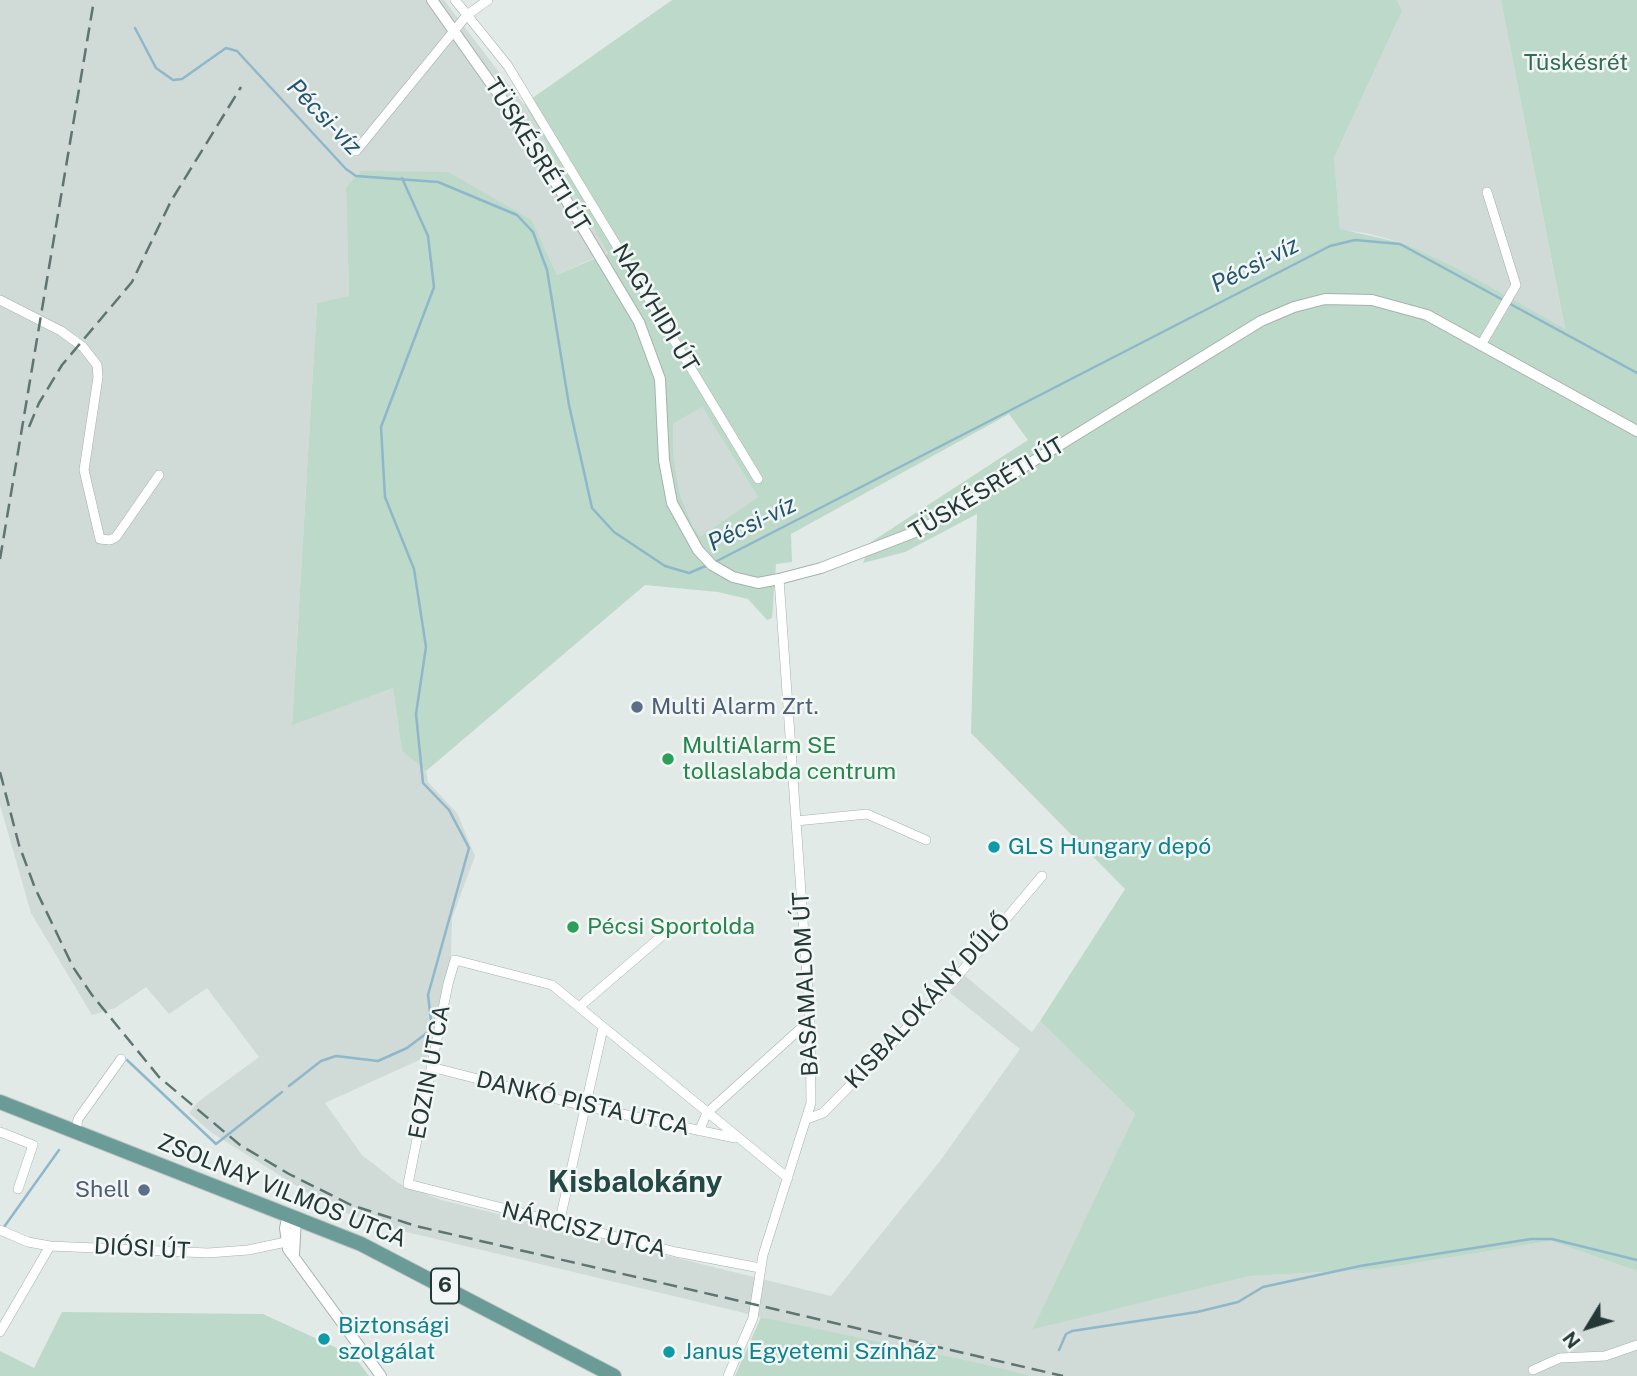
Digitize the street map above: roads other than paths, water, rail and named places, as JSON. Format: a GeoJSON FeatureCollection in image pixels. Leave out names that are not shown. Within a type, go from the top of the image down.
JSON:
{"type":"FeatureCollection","features":[{"type":"Feature","properties":{"kind":"main road","name":"ZSOLNAY VILMOS UTCA"},"geometry":{"type":"LineString","coordinates":[[0,1102],[361,1244],[614,1376]]}},
{"type":"Feature","properties":{"kind":"street","name":"TÜSKÉSRÉTI ÚT"},"geometry":{"type":"LineString","coordinates":[[432,0],[526,133],[639,322],[660,379],[667,487],[682,524],[704,558],[717,569],[750,582],[779,579],[821,568],[923,529],[1244,331],[1294,307],[1339,298],[1392,303],[1436,320],[1637,431]]}},
{"type":"Feature","properties":{"kind":"street","name":"NAGYHIDI ÚT"},"geometry":{"type":"LineString","coordinates":[[455,0],[508,66],[758,479]]}},
{"type":"Feature","properties":{"kind":"street"},"geometry":{"type":"LineString","coordinates":[[356,151],[467,15],[488,0]]}},
{"type":"Feature","properties":{"kind":"street"},"geometry":{"type":"LineString","coordinates":[[1481,345],[1515,289],[1515,278],[1486,192]]}},
{"type":"Feature","properties":{"kind":"street"},"geometry":{"type":"LineString","coordinates":[[0,300],[61,331],[83,347],[97,365],[98,377],[84,470],[100,539],[110,540],[116,537],[159,475]]}},
{"type":"Feature","properties":{"kind":"street","name":"BASAMALOM ÚT"},"geometry":{"type":"LineString","coordinates":[[728,1376],[753,1318],[760,1268],[811,1103],[810,1020],[779,579]]}},
{"type":"Feature","properties":{"kind":"street"},"geometry":{"type":"LineString","coordinates":[[796,821],[867,814],[926,841]]}},
{"type":"Feature","properties":{"kind":"street","name":"KISBALOKÁNY DŰLŐ"},"geometry":{"type":"LineString","coordinates":[[807,1119],[823,1113],[956,978],[1042,876]]}},
{"type":"Feature","properties":{"kind":"street"},"geometry":{"type":"LineString","coordinates":[[664,934],[579,1007],[737,1139],[788,1178]]}},
{"type":"Feature","properties":{"kind":"street","name":"EOZIN UTCA"},"geometry":{"type":"LineString","coordinates":[[408,1184],[430,1067],[456,960],[540,980],[552,985],[579,1007]]}},
{"type":"Feature","properties":{"kind":"street"},"geometry":{"type":"LineString","coordinates":[[699,1131],[707,1113],[810,1020]]}},
{"type":"Feature","properties":{"kind":"street"},"geometry":{"type":"LineString","coordinates":[[559,1224],[603,1028]]}},
{"type":"Feature","properties":{"kind":"street"},"geometry":{"type":"LineString","coordinates":[[70,1129],[121,1059]]}},
{"type":"Feature","properties":{"kind":"street","name":"DANKÓ PISTA UTCA"},"geometry":{"type":"LineString","coordinates":[[430,1067],[584,1107],[737,1139]]}},
{"type":"Feature","properties":{"kind":"street"},"geometry":{"type":"LineString","coordinates":[[0,1132],[33,1144],[18,1189]]}},
{"type":"Feature","properties":{"kind":"street","name":"NÁRCISZ UTCA"},"geometry":{"type":"LineString","coordinates":[[408,1184],[559,1224],[760,1268]]}},
{"type":"Feature","properties":{"kind":"street"},"geometry":{"type":"LineString","coordinates":[[292,1217],[286,1242],[296,1260],[381,1376]]}},
{"type":"Feature","properties":{"kind":"street"},"geometry":{"type":"LineString","coordinates":[[292,1217],[296,1260]]}},
{"type":"Feature","properties":{"kind":"street","name":"DIÓSI ÚT"},"geometry":{"type":"LineString","coordinates":[[5,1232],[28,1242],[50,1246],[155,1248],[208,1253],[248,1251],[286,1242]]}},
{"type":"Feature","properties":{"kind":"street"},"geometry":{"type":"LineString","coordinates":[[0,1332],[50,1246]]}},
{"type":"Feature","properties":{"kind":"street"},"geometry":{"type":"LineString","coordinates":[[1533,1370],[1560,1358],[1605,1356],[1637,1345]]}},
{"type":"Feature","properties":{"kind":"waterway","name":"Pécsi-víz"},"geometry":{"type":"LineString","coordinates":[[135,28],[156,68],[173,80],[182,79],[226,48],[237,51],[346,169],[356,176],[438,182],[517,215],[533,232],[547,270],[569,405],[592,508],[614,532],[665,566],[689,573],[708,565]]}},
{"type":"Feature","properties":{"kind":"waterway"},"geometry":{"type":"LineString","coordinates":[[289,1086],[321,1061],[336,1056],[378,1061],[407,1048],[432,1029],[428,995],[469,848],[449,810],[423,783],[416,714],[426,647],[414,569],[385,497],[381,427],[434,287],[428,236],[402,178]]}},
{"type":"Feature","properties":{"kind":"waterway","name":"Pécsi-víz"},"geometry":{"type":"LineString","coordinates":[[715,562],[1330,246],[1355,240],[1400,244],[1637,373]]}},
{"type":"Feature","properties":{"kind":"waterway"},"geometry":{"type":"LineString","coordinates":[[127,1060],[216,1144],[282,1092]]}},
{"type":"Feature","properties":{"kind":"waterway"},"geometry":{"type":"LineString","coordinates":[[4,1227],[59,1150]]}},
{"type":"Feature","properties":{"kind":"waterway"},"geometry":{"type":"LineString","coordinates":[[1059,1350],[1066,1334],[1072,1331],[1197,1312],[1238,1302],[1263,1287],[1360,1266],[1531,1239],[1552,1239],[1637,1260]]}},
{"type":"Feature","properties":{"kind":"railway"},"geometry":{"type":"LineString","coordinates":[[0,559],[94,0]]}},
{"type":"Feature","properties":{"kind":"railway"},"geometry":{"type":"LineString","coordinates":[[29,427],[39,403],[62,365],[132,282],[171,201],[241,87]]}},
{"type":"Feature","properties":{"kind":"railway"},"geometry":{"type":"LineString","coordinates":[[0,772],[19,845],[35,888],[73,967],[92,995],[159,1077],[240,1145],[289,1174],[351,1205],[416,1226],[1063,1376]]}},
{"type":"Feature","properties":{"kind":"place","name":"Multi Alarm Zrt."},"geometry":{"type":"Point","coordinates":[637,707]}},
{"type":"Feature","properties":{"kind":"place","name":"MultiAlarm SE tollaslabda centrum"},"geometry":{"type":"Point","coordinates":[668,759]}},
{"type":"Feature","properties":{"kind":"place","name":"GLS Hungary depó"},"geometry":{"type":"Point","coordinates":[994,847]}},
{"type":"Feature","properties":{"kind":"place","name":"Pécsi Sportolda"},"geometry":{"type":"Point","coordinates":[573,927]}},
{"type":"Feature","properties":{"kind":"place","name":"Shell"},"geometry":{"type":"Point","coordinates":[144,1190]}},
{"type":"Feature","properties":{"kind":"place","name":"Biztonsági szolgálat"},"geometry":{"type":"Point","coordinates":[324,1339]}},
{"type":"Feature","properties":{"kind":"place","name":"Janus Egyetemi Színház"},"geometry":{"type":"Point","coordinates":[669,1352]}},
{"type":"Feature","properties":{"kind":"district","name":"Kisbalokány"},"geometry":{"type":"Point","coordinates":[635,1183]}},
{"type":"Feature","properties":{"kind":"park label","name":"Tüskésrét"},"geometry":{"type":"Point","coordinates":[1576,63]}}]}
